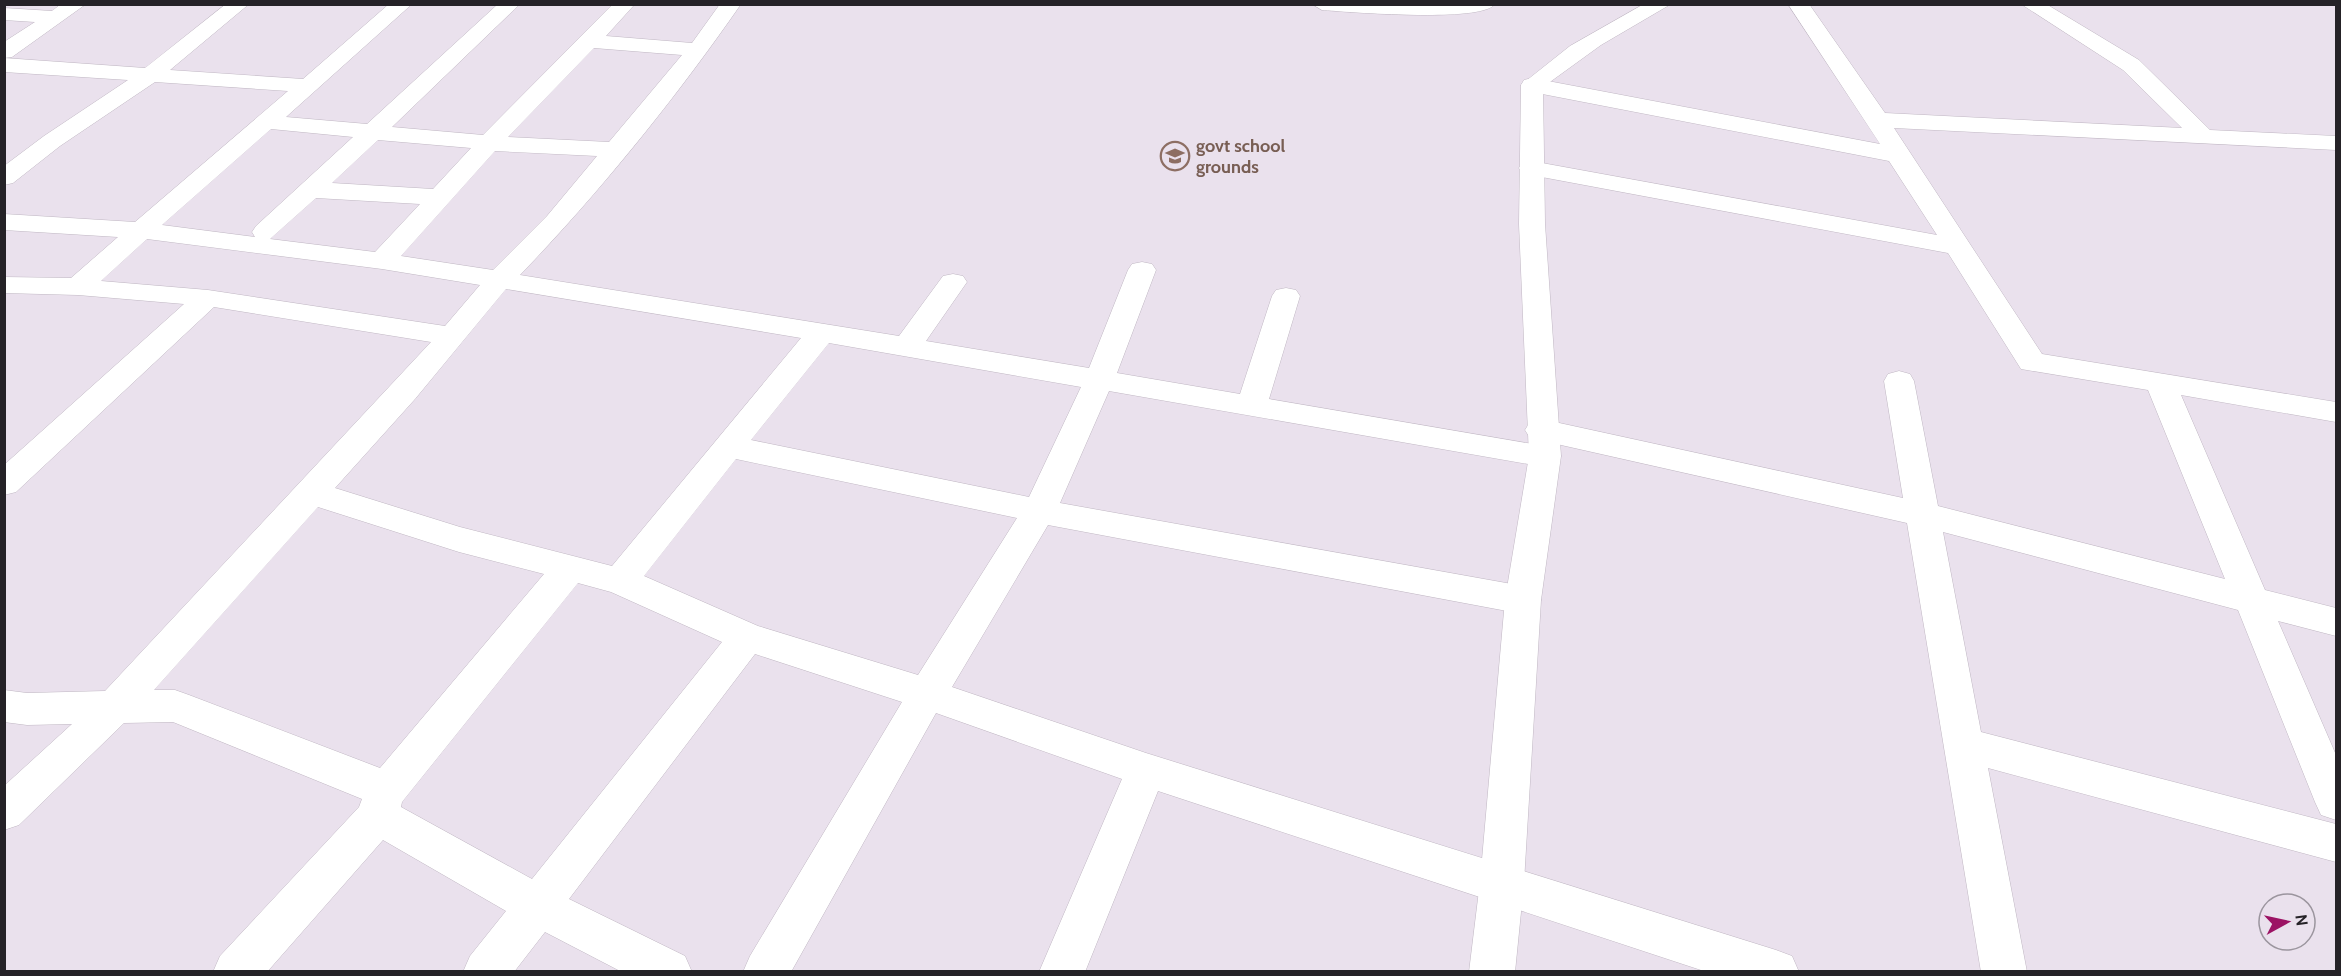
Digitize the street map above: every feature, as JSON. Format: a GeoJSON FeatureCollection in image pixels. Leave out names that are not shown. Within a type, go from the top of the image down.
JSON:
{"type":"FeatureCollection","features":[{"type":"Feature","properties":{"kind":"street"},"geometry":{"type":"LineString","coordinates":[[4,52],[76,4]]}},
{"type":"Feature","properties":{"kind":"street"},"geometry":{"type":"LineString","coordinates":[[4,178],[52,141],[149,76],[239,4]]}},
{"type":"Feature","properties":{"kind":"street"},"geometry":{"type":"LineString","coordinates":[[78,287],[139,230],[310,86],[402,4]]}},
{"type":"Feature","properties":{"kind":"street"},"geometry":{"type":"LineString","coordinates":[[265,232],[510,4]]}},
{"type":"Feature","properties":{"kind":"street"},"geometry":{"type":"LineString","coordinates":[[382,261],[489,143],[625,4]]}},
{"type":"Feature","properties":{"kind":"street"},"geometry":{"type":"LineString","coordinates":[[4,812],[44,777],[113,709],[452,336],[500,279],[556,222],[698,50],[731,4]]}},
{"type":"Feature","properties":{"kind":"street"},"geometry":{"type":"LineString","coordinates":[[1322,4],[1418,10],[1485,4]]}},
{"type":"Feature","properties":{"kind":"street"},"geometry":{"type":"LineString","coordinates":[[1492,972],[1502,882],[1523,600],[1543,443],[1531,168],[1532,85],[1564,58],[1661,4]]}},
{"type":"Feature","properties":{"kind":"street"},"geometry":{"type":"LineString","coordinates":[[1798,4],[1878,120],[1898,155],[2032,362],[2337,412]]}},
{"type":"Feature","properties":{"kind":"street"},"geometry":{"type":"LineString","coordinates":[[2031,4],[2130,65],[2203,136]]}},
{"type":"Feature","properties":{"kind":"street"},"geometry":{"type":"LineString","coordinates":[[4,14],[57,17]]}},
{"type":"Feature","properties":{"kind":"street"},"geometry":{"type":"LineString","coordinates":[[588,41],[698,50]]}},
{"type":"Feature","properties":{"kind":"street"},"geometry":{"type":"LineString","coordinates":[[4,65],[310,86]]}},
{"type":"Feature","properties":{"kind":"street"},"geometry":{"type":"LineString","coordinates":[[1532,85],[1898,155]]}},
{"type":"Feature","properties":{"kind":"street"},"geometry":{"type":"LineString","coordinates":[[1878,120],[2337,143]]}},
{"type":"Feature","properties":{"kind":"street"},"geometry":{"type":"LineString","coordinates":[[267,122],[489,143],[616,150]]}},
{"type":"Feature","properties":{"kind":"street"},"geometry":{"type":"LineString","coordinates":[[1531,168],[1957,247]]}},
{"type":"Feature","properties":{"kind":"street"},"geometry":{"type":"LineString","coordinates":[[312,190],[440,197]]}},
{"type":"Feature","properties":{"kind":"street"},"geometry":{"type":"LineString","coordinates":[[4,222],[139,230],[382,261],[907,346],[1251,407],[1543,443],[1924,515],[2337,622]]}},
{"type":"Feature","properties":{"kind":"street"},"geometry":{"type":"LineString","coordinates":[[766,972],[927,694],[1039,511],[1100,381],[1142,270]]}},
{"type":"Feature","properties":{"kind":"street"},"geometry":{"type":"LineString","coordinates":[[907,346],[953,282]]}},
{"type":"Feature","properties":{"kind":"street"},"geometry":{"type":"LineString","coordinates":[[4,285],[78,287],[208,298],[452,336]]}},
{"type":"Feature","properties":{"kind":"street"},"geometry":{"type":"LineString","coordinates":[[1251,407],[1286,296]]}},
{"type":"Feature","properties":{"kind":"street"},"geometry":{"type":"LineString","coordinates":[[4,484],[208,298]]}},
{"type":"Feature","properties":{"kind":"street"},"geometry":{"type":"LineString","coordinates":[[620,581],[821,333]]}},
{"type":"Feature","properties":{"kind":"street"},"geometry":{"type":"LineString","coordinates":[[1899,381],[2004,972]]}},
{"type":"Feature","properties":{"kind":"street"},"geometry":{"type":"LineString","coordinates":[[2160,382],[2337,802]]}},
{"type":"Feature","properties":{"kind":"street"},"geometry":{"type":"LineString","coordinates":[[730,447],[1039,511],[1523,600]]}},
{"type":"Feature","properties":{"kind":"street"},"geometry":{"type":"LineString","coordinates":[[310,492],[459,539],[620,581],[747,637],[927,694],[1146,770],[1502,882],[1776,972]]}},
{"type":"Feature","properties":{"kind":"street"},"geometry":{"type":"LineString","coordinates":[[236,972],[381,806],[570,568]]}},
{"type":"Feature","properties":{"kind":"street"},"geometry":{"type":"LineString","coordinates":[[486,972],[747,637]]}},
{"type":"Feature","properties":{"kind":"street"},"geometry":{"type":"LineString","coordinates":[[4,706],[27,710],[176,706],[374,784],[381,806],[539,906],[669,972]]}},
{"type":"Feature","properties":{"kind":"street"},"geometry":{"type":"LineString","coordinates":[[1963,744],[2337,843]]}},
{"type":"Feature","properties":{"kind":"street"},"geometry":{"type":"LineString","coordinates":[[1062,972],[1146,770]]}},
{"type":"Feature","properties":{"kind":"place","name":"govt school grounds"},"geometry":{"type":"Point","coordinates":[1175,156]}}]}
